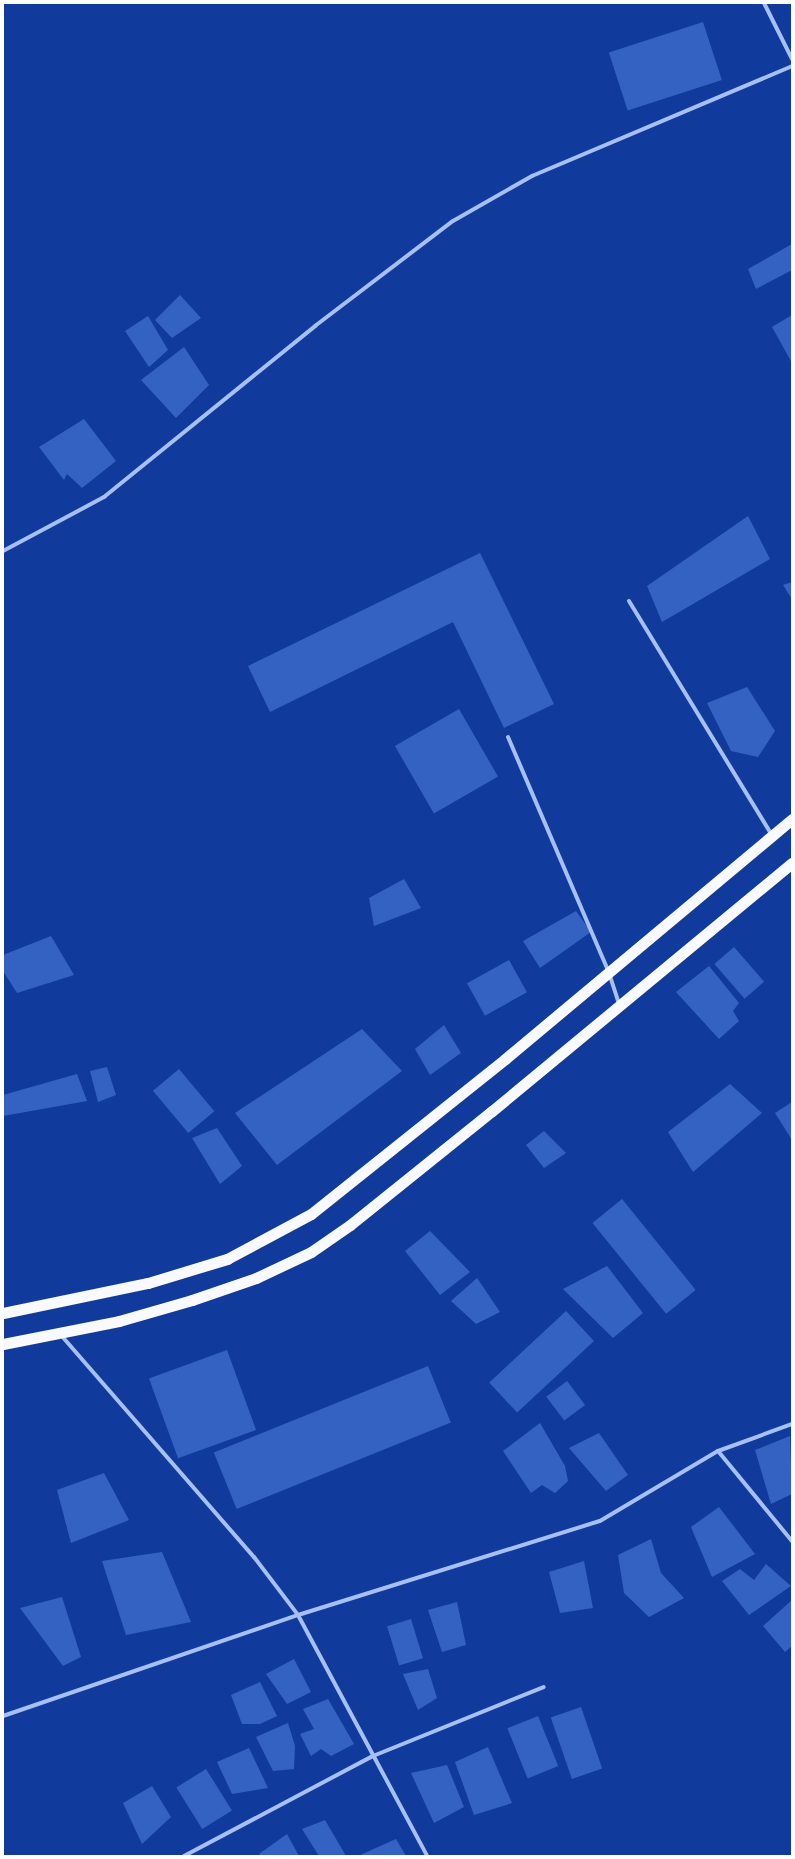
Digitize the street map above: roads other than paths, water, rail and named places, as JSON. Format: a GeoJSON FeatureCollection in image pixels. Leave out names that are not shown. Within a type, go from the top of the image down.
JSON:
{"type":"FeatureCollection","features":[{"type":"Feature","properties":{"kind":"highway"},"geometry":{"type":"LineString","coordinates":[[3,1313],[148,1283],[227,1259],[274,1237],[352,1185],[608,970],[792,819]]}},
{"type":"Feature","properties":{"kind":"highway"},"geometry":{"type":"LineString","coordinates":[[3,1344],[60,1334],[192,1300],[256,1278],[311,1252],[350,1225],[620,1006],[792,863]]}},
{"type":"Feature","properties":{"kind":"street"},"geometry":{"type":"LineString","coordinates":[[764,3],[792,59]]}},
{"type":"Feature","properties":{"kind":"street"},"geometry":{"type":"LineString","coordinates":[[3,551],[104,497],[315,326],[453,221],[532,176],[792,66]]}},
{"type":"Feature","properties":{"kind":"street"},"geometry":{"type":"LineString","coordinates":[[629,601],[772,836]]}},
{"type":"Feature","properties":{"kind":"street"},"geometry":{"type":"LineString","coordinates":[[508,737],[608,970],[620,1006]]}},
{"type":"Feature","properties":{"kind":"street"},"geometry":{"type":"LineString","coordinates":[[60,1334],[254,1557],[298,1615],[427,1856]]}},
{"type":"Feature","properties":{"kind":"street"},"geometry":{"type":"LineString","coordinates":[[3,1716],[298,1615],[600,1521],[718,1450],[792,1424]]}},
{"type":"Feature","properties":{"kind":"street"},"geometry":{"type":"LineString","coordinates":[[718,1450],[792,1541]]}},
{"type":"Feature","properties":{"kind":"street"},"geometry":{"type":"LineString","coordinates":[[184,1856],[374,1756],[544,1687]]}}]}
